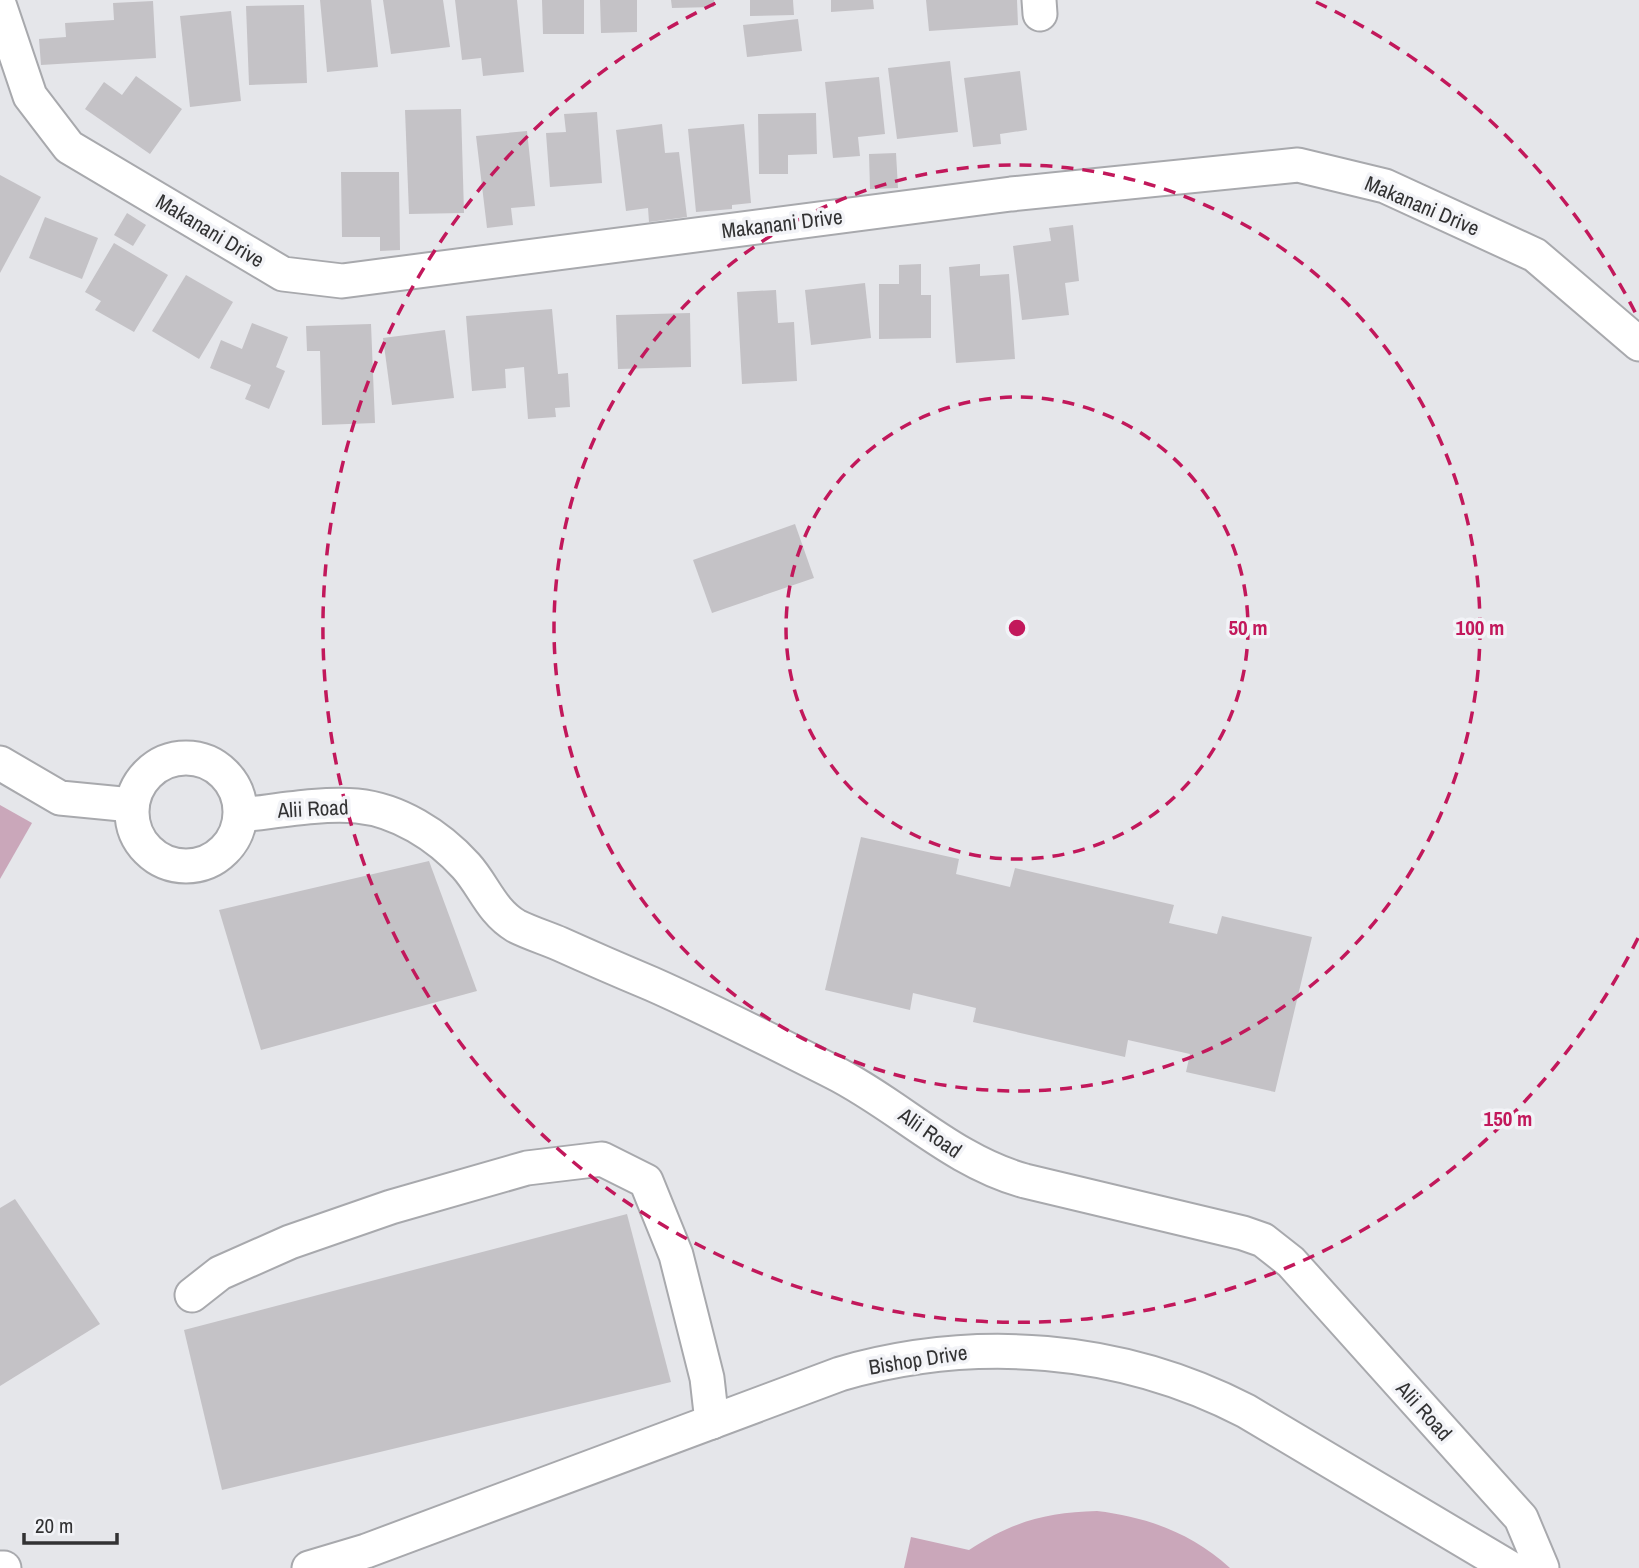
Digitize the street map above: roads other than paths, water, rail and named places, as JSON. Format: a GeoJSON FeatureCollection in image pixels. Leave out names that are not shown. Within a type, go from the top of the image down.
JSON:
{"type":"FeatureCollection","features":[{"type":"Feature","properties":{"kind":"street","name":"Makanani Drive"},"geometry":{"type":"LineString","coordinates":[[0,6],[30,96],[69,147],[283,274],[342,281],[1011,194],[1298,165],[1385,186],[1535,255],[1639,344]]}},
{"type":"Feature","properties":{"kind":"street"},"geometry":{"type":"LineString","coordinates":[[182,757],[201,759],[218,767],[231,780],[239,797],[241,815],[237,833],[228,847],[215,859],[198,865],[181,866],[164,861],[150,852],[139,839],[133,823],[132,805],[137,788],[148,772],[164,762],[182,757]]}},
{"type":"Feature","properties":{"kind":"street"},"geometry":{"type":"LineString","coordinates":[[0,762],[60,798],[132,805]]}},
{"type":"Feature","properties":{"kind":"street","name":"Alii Road"},"geometry":{"type":"LineString","coordinates":[[241,815],[329,806],[358,806],[411,823],[430,834],[467,867],[489,903],[516,926],[674,994],[834,1072],[887,1103],[970,1160],[1006,1176],[1263,1240],[1291,1262],[1521,1518],[1542,1568]]}},
{"type":"Feature","properties":{"kind":"street"},"geometry":{"type":"LineString","coordinates":[[192,1296],[220,1273],[278,1247],[391,1208],[527,1168],[602,1159],[646,1181],[676,1255],[707,1378],[712,1422]]}},
{"type":"Feature","properties":{"kind":"street","name":"Bishop Drive"},"geometry":{"type":"LineString","coordinates":[[309,1568],[366,1551],[839,1374],[917,1356],[984,1350],[1056,1354],[1090,1359],[1153,1373],[1213,1395],[1245,1411],[1510,1568]]}}]}
